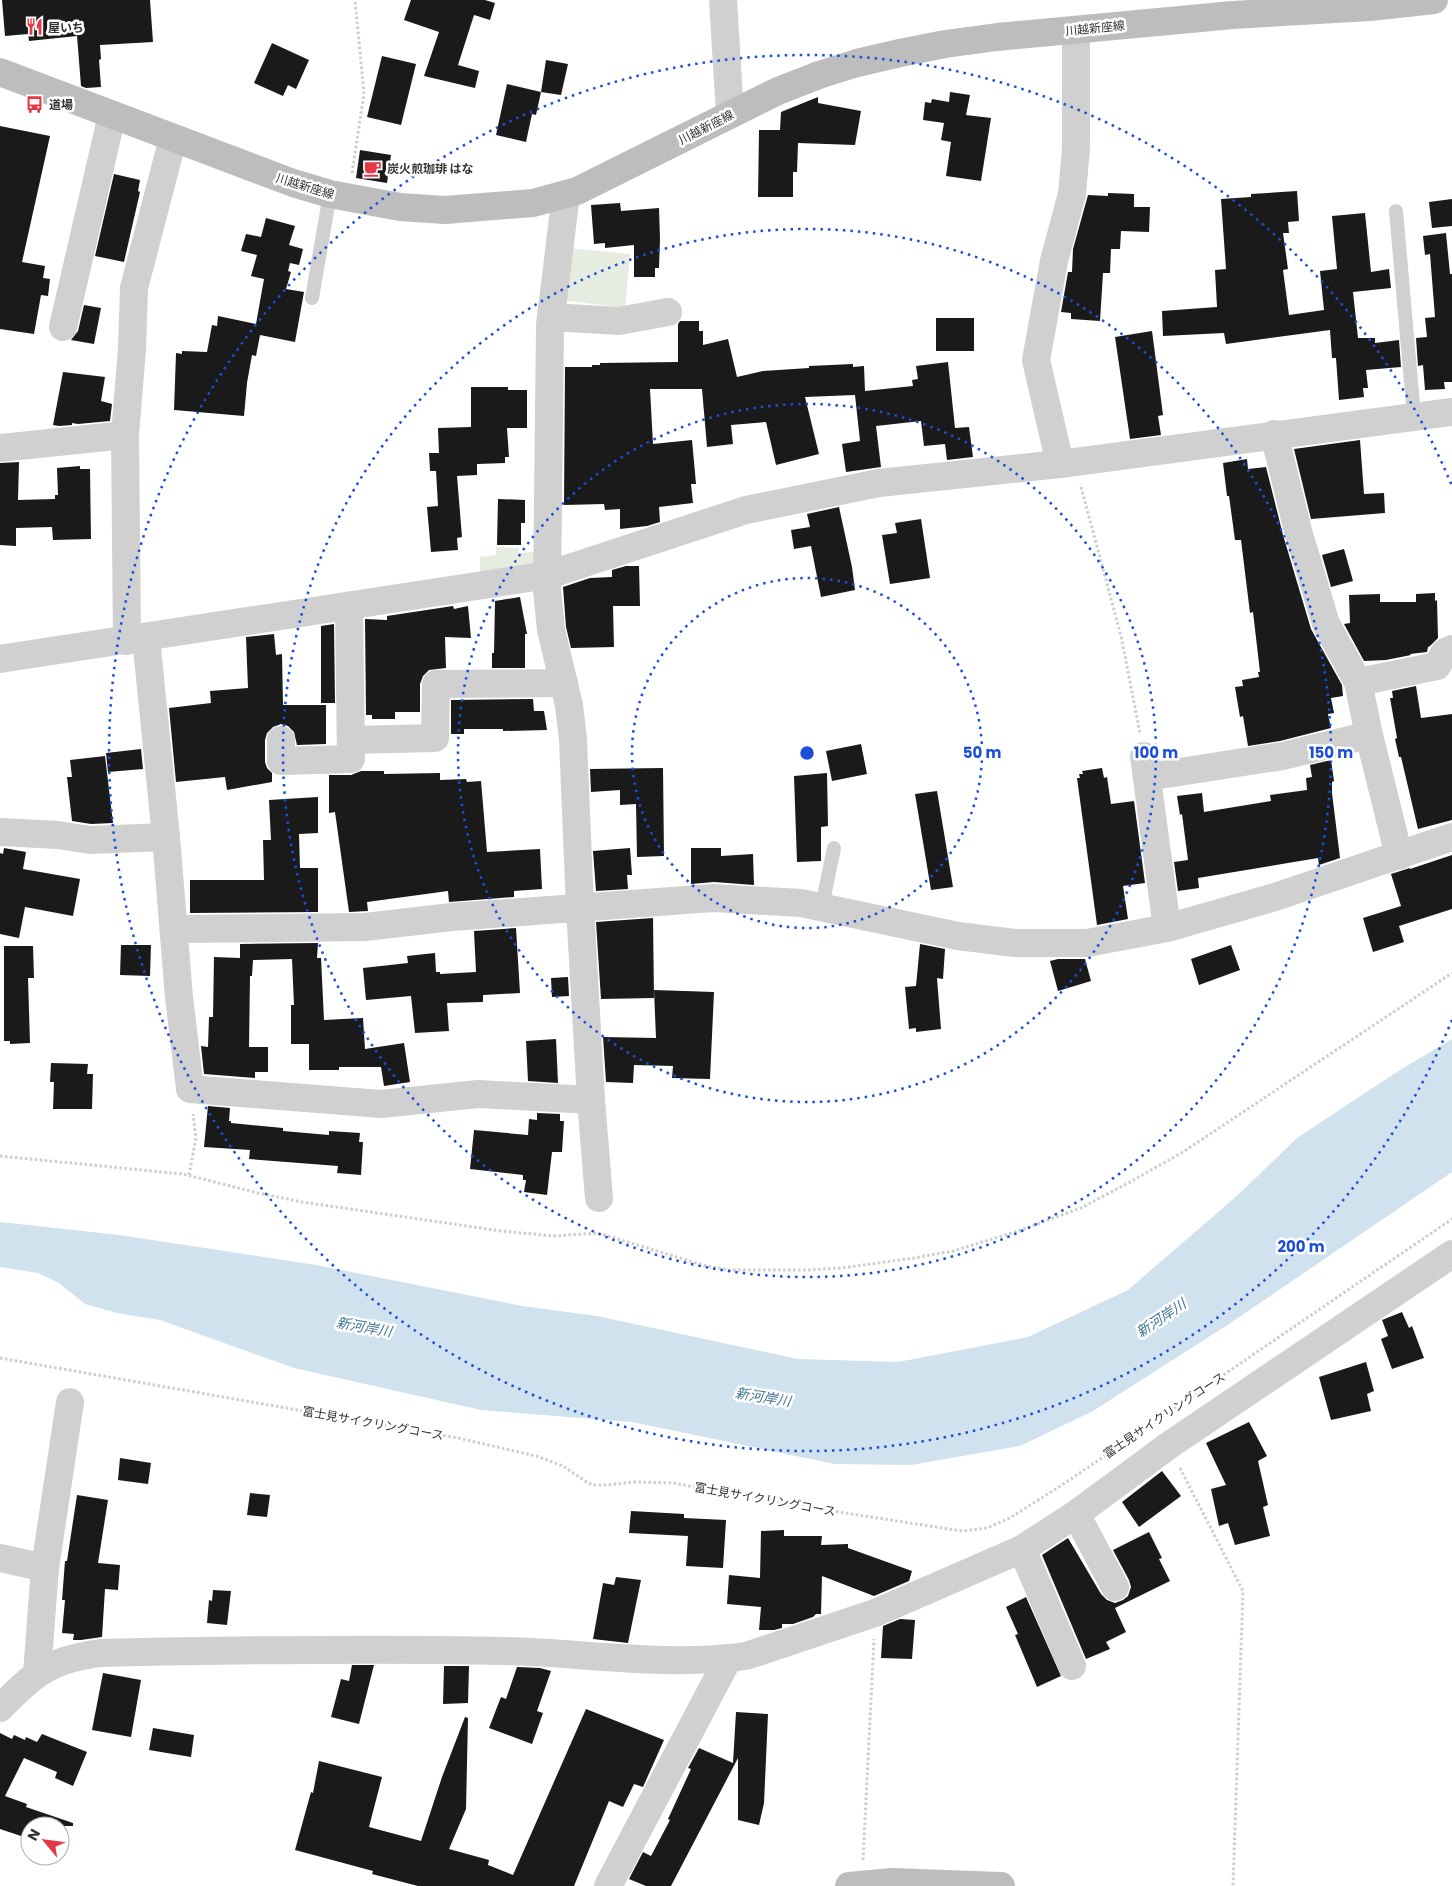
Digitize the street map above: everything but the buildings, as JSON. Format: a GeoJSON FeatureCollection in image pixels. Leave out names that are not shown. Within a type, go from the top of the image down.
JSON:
{"type":"FeatureCollection","features":[{"type":"Feature","properties":{"kind":"main road","name":"川越新座線"},"geometry":{"type":"LineString","coordinates":[[0,72],[293,183],[339,196],[400,208],[445,210],[533,203],[577,191],[778,91],[857,63],[945,44],[1076,30],[1233,16],[1370,7],[1434,0]]}},
{"type":"Feature","properties":{"kind":"main road"},"geometry":{"type":"LineString","coordinates":[[856,1876],[892,1882],[1001,1886]]}},
{"type":"Feature","properties":{"kind":"street"},"geometry":{"type":"LineString","coordinates":[[723,0],[730,114]]}},
{"type":"Feature","properties":{"kind":"street"},"geometry":{"type":"LineString","coordinates":[[1067,462],[1036,360],[1054,261],[1072,194],[1076,148],[1076,30]]}},
{"type":"Feature","properties":{"kind":"street"},"geometry":{"type":"LineString","coordinates":[[63,327],[112,115]]}},
{"type":"Feature","properties":{"kind":"street"},"geometry":{"type":"LineString","coordinates":[[173,138],[134,288],[132,349],[125,435],[136,639],[166,837],[179,996],[190,1089],[381,1104],[478,1094],[591,1100]]}},
{"type":"Feature","properties":{"kind":"street"},"geometry":{"type":"LineString","coordinates":[[566,194],[550,317],[548,575],[546,590],[551,630],[569,705],[573,740],[580,908],[591,1100],[599,1198]]}},
{"type":"Feature","properties":{"kind":"street"},"geometry":{"type":"LineString","coordinates":[[550,317],[618,321],[668,312]]}},
{"type":"Feature","properties":{"kind":"street"},"geometry":{"type":"LineString","coordinates":[[0,659],[548,575],[746,510],[879,483],[1067,462],[1452,412]]}},
{"type":"Feature","properties":{"kind":"street"},"geometry":{"type":"LineString","coordinates":[[1274,434],[1298,531],[1326,624],[1358,682],[1368,735],[1399,856]]}},
{"type":"Feature","properties":{"kind":"street"},"geometry":{"type":"LineString","coordinates":[[0,448],[125,435]]}},
{"type":"Feature","properties":{"kind":"street"},"geometry":{"type":"LineString","coordinates":[[280,740],[281,761],[351,759],[349,606]]}},
{"type":"Feature","properties":{"kind":"street"},"geometry":{"type":"LineString","coordinates":[[1358,682],[1437,666],[1445,652],[1452,649]]}},
{"type":"Feature","properties":{"kind":"street"},"geometry":{"type":"LineString","coordinates":[[351,740],[435,738],[436,684],[564,683]]}},
{"type":"Feature","properties":{"kind":"street"},"geometry":{"type":"LineString","coordinates":[[1167,928],[1146,767],[1283,756],[1368,735]]}},
{"type":"Feature","properties":{"kind":"street"},"geometry":{"type":"LineString","coordinates":[[0,832],[58,835],[90,840],[166,837]]}},
{"type":"Feature","properties":{"kind":"street"},"geometry":{"type":"LineString","coordinates":[[174,929],[365,927],[452,917],[713,898],[822,906],[958,936],[1015,943],[1087,943],[1167,928],[1275,897],[1452,837]]}},
{"type":"Feature","properties":{"kind":"street"},"geometry":{"type":"LineString","coordinates":[[0,1708],[37,1673],[59,1662],[79,1656],[100,1653],[358,1648],[549,1652],[653,1661],[728,1659],[746,1656],[875,1613],[1022,1549],[1076,1514],[1168,1446],[1452,1254]]}},
{"type":"Feature","properties":{"kind":"street"},"geometry":{"type":"LineString","coordinates":[[37,1673],[45,1568],[70,1402]]}},
{"type":"Feature","properties":{"kind":"street"},"geometry":{"type":"LineString","coordinates":[[1076,1514],[1115,1587]]}},
{"type":"Feature","properties":{"kind":"street"},"geometry":{"type":"LineString","coordinates":[[1022,1549],[1072,1666]]}},
{"type":"Feature","properties":{"kind":"street"},"geometry":{"type":"LineString","coordinates":[[0,1558],[45,1568]]}},
{"type":"Feature","properties":{"kind":"street"},"geometry":{"type":"LineString","coordinates":[[608,1886],[728,1659]]}},
{"type":"Feature","properties":{"kind":"lane"},"geometry":{"type":"LineString","coordinates":[[312,298],[339,196]]}},
{"type":"Feature","properties":{"kind":"lane"},"geometry":{"type":"LineString","coordinates":[[1396,211],[1414,416]]}},
{"type":"Feature","properties":{"kind":"lane"},"geometry":{"type":"LineString","coordinates":[[822,906],[834,848]]}},
{"type":"Feature","properties":{"kind":"path"},"geometry":{"type":"LineString","coordinates":[[339,196],[364,94],[355,0]]}},
{"type":"Feature","properties":{"kind":"path"},"geometry":{"type":"LineString","coordinates":[[1067,462],[1121,636],[1146,767]]}},
{"type":"Feature","properties":{"kind":"path"},"geometry":{"type":"LineString","coordinates":[[0,1156],[189,1175],[258,1193],[398,1217],[527,1234],[554,1236],[598,1232],[706,1266],[730,1270],[842,1268],[961,1249],[1081,1208],[1183,1152],[1452,973]]}},
{"type":"Feature","properties":{"kind":"path"},"geometry":{"type":"LineString","coordinates":[[189,1175],[196,1138]]}},
{"type":"Feature","properties":{"kind":"path","name":"富士見サイクリングコース"},"geometry":{"type":"LineString","coordinates":[[0,1358],[458,1438],[536,1456],[563,1466],[585,1482],[593,1485],[634,1482],[674,1483],[767,1501],[962,1531],[987,1528],[1018,1513],[1452,1219]]}},
{"type":"Feature","properties":{"kind":"path"},"geometry":{"type":"LineString","coordinates":[[1168,1446],[1244,1591],[1233,1886]]}},
{"type":"Feature","properties":{"kind":"path"},"geometry":{"type":"LineString","coordinates":[[856,1876],[875,1613]]}},
{"type":"Feature","properties":{"kind":"shaded area"},"geometry":{"type":"Polygon","coordinates":[[[568,248],[630,254],[625,308],[562,300],[568,248]]]}},
{"type":"Feature","properties":{"kind":"shaded area"},"geometry":{"type":"Polygon","coordinates":[[[496,547],[519,548],[519,553],[536,552],[536,569],[480,580],[480,557],[496,555],[496,547]]]}},
{"type":"Feature","properties":{"kind":"water","name":"新河岸川"},"geometry":{"type":"Polygon","coordinates":[[[1452,1039],[1452,1172],[1229,1324],[1093,1411],[1020,1446],[911,1465],[835,1464],[632,1422],[481,1410],[294,1368],[160,1320],[117,1313],[85,1304],[59,1283],[38,1273],[0,1267],[0,1222],[119,1235],[316,1265],[522,1306],[597,1316],[798,1359],[898,1362],[1028,1337],[1128,1290],[1239,1194],[1297,1138],[1400,1070],[1452,1039]]]}},
{"type":"Feature","properties":{"kind":"place","name":"屋いち"},"geometry":{"type":"Point","coordinates":[34,27]}},
{"type":"Feature","properties":{"kind":"place","name":"道場"},"geometry":{"type":"Point","coordinates":[35,104]}},
{"type":"Feature","properties":{"kind":"place","name":"炭火煎珈琲 はな"},"geometry":{"type":"Point","coordinates":[373,168]}}]}
